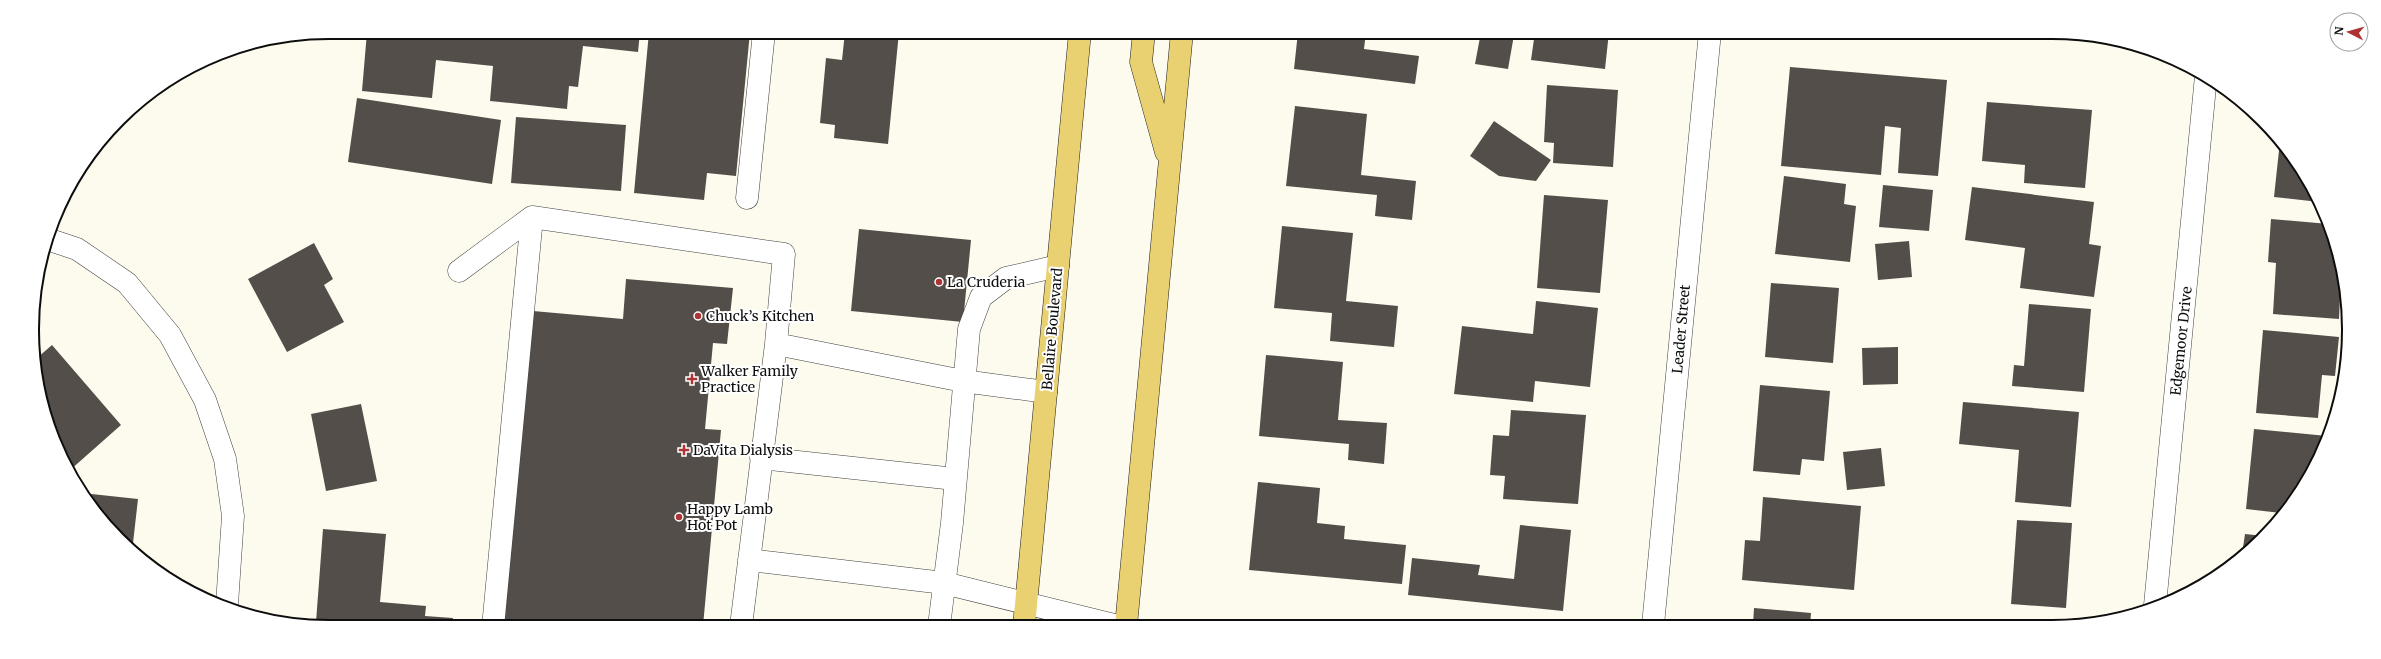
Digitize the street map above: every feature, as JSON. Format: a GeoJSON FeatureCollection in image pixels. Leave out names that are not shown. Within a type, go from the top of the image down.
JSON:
{"type":"FeatureCollection","features":[{"type":"Feature","properties":{"kind":"main road","name":"Bellaire Boulevard"},"geometry":{"type":"LineString","coordinates":[[1025,615],[1079,39]]}},
{"type":"Feature","properties":{"kind":"main road"},"geometry":{"type":"LineString","coordinates":[[1143,39],[1141,62],[1169,165]]}},
{"type":"Feature","properties":{"kind":"main road"},"geometry":{"type":"LineString","coordinates":[[1127,620],[1181,39]]}},
{"type":"Feature","properties":{"kind":"street"},"geometry":{"type":"LineString","coordinates":[[747,198],[763,39]]}},
{"type":"Feature","properties":{"kind":"street","name":"Leader Street"},"geometry":{"type":"LineString","coordinates":[[1653,620],[1709,39]]}},
{"type":"Feature","properties":{"kind":"street","name":"Edgemoor Drive"},"geometry":{"type":"LineString","coordinates":[[2155,601],[2205,83]]}},
{"type":"Feature","properties":{"kind":"street"},"geometry":{"type":"LineString","coordinates":[[493,620],[532,218]]}},
{"type":"Feature","properties":{"kind":"street"},"geometry":{"type":"LineString","coordinates":[[459,271],[532,218],[784,254],[776,344],[742,620]]}},
{"type":"Feature","properties":{"kind":"street"},"geometry":{"type":"LineString","coordinates":[[53,241],[76,249],[127,283],[170,335],[205,400],[225,459],[233,516],[227,602]]}},
{"type":"Feature","properties":{"kind":"street"},"geometry":{"type":"LineString","coordinates":[[940,620],[969,329],[981,297],[1006,278],[1058,266]]}},
{"type":"Feature","properties":{"kind":"street"},"geometry":{"type":"LineString","coordinates":[[776,344],[963,381],[1046,392]]}},
{"type":"Feature","properties":{"kind":"street"},"geometry":{"type":"LineString","coordinates":[[761,458],[955,479]]}},
{"type":"Feature","properties":{"kind":"street"},"geometry":{"type":"LineString","coordinates":[[749,560],[944,583],[1025,615],[1067,620]]}},
{"type":"Feature","properties":{"kind":"building"},"geometry":{"type":"Polygon","coordinates":[[[366,39],[639,39],[638,52],[583,46],[578,87],[569,86],[567,109],[490,101],[493,66],[436,60],[432,98],[362,91],[366,39]]]}},
{"type":"Feature","properties":{"kind":"building"},"geometry":{"type":"Polygon","coordinates":[[[648,39],[749,39],[736,176],[707,173],[704,200],[634,193],[648,39]]]}},
{"type":"Feature","properties":{"kind":"building"},"geometry":{"type":"Polygon","coordinates":[[[844,39],[898,39],[888,144],[834,138],[835,125],[820,123],[826,58],[842,60],[844,39]]]}},
{"type":"Feature","properties":{"kind":"building"},"geometry":{"type":"Polygon","coordinates":[[[1297,39],[1365,39],[1364,49],[1419,56],[1415,84],[1294,69],[1297,39]]]}},
{"type":"Feature","properties":{"kind":"building"},"geometry":{"type":"Polygon","coordinates":[[[1480,39],[1513,39],[1508,69],[1475,64],[1480,39]]]}},
{"type":"Feature","properties":{"kind":"building"},"geometry":{"type":"Polygon","coordinates":[[[1534,39],[1608,39],[1605,69],[1531,60],[1534,39]]]}},
{"type":"Feature","properties":{"kind":"building"},"geometry":{"type":"Polygon","coordinates":[[[1790,67],[1947,80],[1938,176],[1898,173],[1901,128],[1885,126],[1881,175],[1781,166],[1790,67]]]}},
{"type":"Feature","properties":{"kind":"building"},"geometry":{"type":"Polygon","coordinates":[[[1547,85],[1618,90],[1613,167],[1553,163],[1554,143],[1544,142],[1547,85]]]}},
{"type":"Feature","properties":{"kind":"building"},"geometry":{"type":"Polygon","coordinates":[[[357,98],[501,120],[492,184],[348,162],[357,98]]]}},
{"type":"Feature","properties":{"kind":"building"},"geometry":{"type":"Polygon","coordinates":[[[1987,102],[2092,110],[2085,188],[2024,183],[2025,165],[1982,161],[1987,102]]]}},
{"type":"Feature","properties":{"kind":"building"},"geometry":{"type":"Polygon","coordinates":[[[1295,106],[1367,114],[1361,175],[1416,181],[1412,220],[1375,216],[1377,195],[1286,186],[1295,106]]]}},
{"type":"Feature","properties":{"kind":"building"},"geometry":{"type":"Polygon","coordinates":[[[516,117],[626,125],[621,191],[511,183],[516,117]]]}},
{"type":"Feature","properties":{"kind":"building"},"geometry":{"type":"Polygon","coordinates":[[[1494,121],[1551,160],[1536,181],[1499,176],[1470,156],[1494,121]]]}},
{"type":"Feature","properties":{"kind":"building"},"geometry":{"type":"Polygon","coordinates":[[[2279,149],[2293,168],[2312,201],[2274,197],[2279,149]]]}},
{"type":"Feature","properties":{"kind":"building"},"geometry":{"type":"Polygon","coordinates":[[[1784,176],[1846,184],[1844,204],[1856,206],[1850,262],[1775,254],[1784,176]]]}},
{"type":"Feature","properties":{"kind":"building"},"geometry":{"type":"Polygon","coordinates":[[[1883,185],[1933,190],[1929,231],[1879,227],[1883,185]]]}},
{"type":"Feature","properties":{"kind":"building"},"geometry":{"type":"Polygon","coordinates":[[[1972,187],[2094,202],[2089,244],[2101,246],[2094,297],[2020,288],[2025,248],[1965,240],[1972,187]]]}},
{"type":"Feature","properties":{"kind":"building"},"geometry":{"type":"Polygon","coordinates":[[[1544,195],[1608,200],[1600,293],[1537,288],[1544,195]]]}},
{"type":"Feature","properties":{"kind":"building"},"geometry":{"type":"Polygon","coordinates":[[[2271,219],[2322,223],[2332,254],[2340,292],[2339,319],[2273,314],[2276,263],[2268,262],[2271,219]]]}},
{"type":"Feature","properties":{"kind":"building"},"geometry":{"type":"Polygon","coordinates":[[[1282,226],[1353,233],[1346,301],[1398,306],[1394,347],[1330,341],[1332,313],[1274,308],[1282,226]]]}},
{"type":"Feature","properties":{"kind":"building"},"geometry":{"type":"Polygon","coordinates":[[[859,229],[971,240],[963,322],[851,311],[859,229]]]}},
{"type":"Feature","properties":{"kind":"building"},"geometry":{"type":"Polygon","coordinates":[[[1909,241],[1912,277],[1878,280],[1875,244],[1909,241]]]}},
{"type":"Feature","properties":{"kind":"building"},"geometry":{"type":"Polygon","coordinates":[[[314,243],[333,279],[324,285],[344,322],[287,352],[248,279],[314,243]]]}},
{"type":"Feature","properties":{"kind":"building"},"geometry":{"type":"Polygon","coordinates":[[[626,279],[733,288],[727,344],[713,343],[705,429],[721,430],[704,620],[505,620],[533,311],[623,319],[626,279]]]}},
{"type":"Feature","properties":{"kind":"building"},"geometry":{"type":"Polygon","coordinates":[[[1771,283],[1839,288],[1833,363],[1765,357],[1771,283]]]}},
{"type":"Feature","properties":{"kind":"building"},"geometry":{"type":"Polygon","coordinates":[[[1536,301],[1598,308],[1590,387],[1535,381],[1533,402],[1454,394],[1462,326],[1533,334],[1536,301]]]}},
{"type":"Feature","properties":{"kind":"building"},"geometry":{"type":"Polygon","coordinates":[[[2029,304],[2091,309],[2084,392],[2012,386],[2014,365],[2024,366],[2029,304]]]}},
{"type":"Feature","properties":{"kind":"building"},"geometry":{"type":"Polygon","coordinates":[[[2263,330],[2339,337],[2335,376],[2322,375],[2318,418],[2256,413],[2263,330]]]}},
{"type":"Feature","properties":{"kind":"building"},"geometry":{"type":"Polygon","coordinates":[[[52,345],[121,425],[74,467],[54,423],[41,367],[40,355],[52,345]]]}},
{"type":"Feature","properties":{"kind":"building"},"geometry":{"type":"Polygon","coordinates":[[[1898,347],[1898,384],[1863,385],[1862,348],[1898,347]]]}},
{"type":"Feature","properties":{"kind":"building"},"geometry":{"type":"Polygon","coordinates":[[[1266,355],[1343,362],[1338,420],[1387,423],[1384,464],[1348,460],[1349,444],[1259,436],[1266,355]]]}},
{"type":"Feature","properties":{"kind":"building"},"geometry":{"type":"Polygon","coordinates":[[[1760,385],[1830,391],[1824,461],[1802,459],[1800,475],[1753,471],[1760,385]]]}},
{"type":"Feature","properties":{"kind":"building"},"geometry":{"type":"Polygon","coordinates":[[[1963,402],[2079,412],[2071,507],[2015,502],[2019,450],[1959,444],[1963,402]]]}},
{"type":"Feature","properties":{"kind":"building"},"geometry":{"type":"Polygon","coordinates":[[[361,404],[377,481],[326,491],[311,414],[361,404]]]}},
{"type":"Feature","properties":{"kind":"building"},"geometry":{"type":"Polygon","coordinates":[[[1511,410],[1586,415],[1578,504],[1503,499],[1505,476],[1490,475],[1493,435],[1509,436],[1511,410]]]}},
{"type":"Feature","properties":{"kind":"building"},"geometry":{"type":"Polygon","coordinates":[[[2254,429],[2322,436],[2303,475],[2277,513],[2246,509],[2254,429]]]}},
{"type":"Feature","properties":{"kind":"building"},"geometry":{"type":"Polygon","coordinates":[[[1881,448],[1885,486],[1847,490],[1843,452],[1881,448]]]}},
{"type":"Feature","properties":{"kind":"building"},"geometry":{"type":"Polygon","coordinates":[[[1258,482],[1320,488],[1317,523],[1345,526],[1344,539],[1406,545],[1402,584],[1249,570],[1258,482]]]}},
{"type":"Feature","properties":{"kind":"building"},"geometry":{"type":"Polygon","coordinates":[[[90,494],[138,499],[133,543],[111,521],[90,494]]]}},
{"type":"Feature","properties":{"kind":"building"},"geometry":{"type":"Polygon","coordinates":[[[1763,497],[1861,506],[1854,590],[1742,580],[1745,540],[1760,541],[1763,497]]]}},
{"type":"Feature","properties":{"kind":"building"},"geometry":{"type":"Polygon","coordinates":[[[2017,520],[2072,523],[2066,608],[2011,604],[2017,520]]]}},
{"type":"Feature","properties":{"kind":"building"},"geometry":{"type":"Polygon","coordinates":[[[1520,525],[1571,530],[1563,611],[1408,595],[1412,558],[1480,565],[1478,575],[1514,579],[1520,525]]]}},
{"type":"Feature","properties":{"kind":"building"},"geometry":{"type":"Polygon","coordinates":[[[323,529],[386,534],[380,602],[426,606],[425,616],[453,618],[453,620],[316,619],[323,529]]]}},
{"type":"Feature","properties":{"kind":"building"},"geometry":{"type":"Polygon","coordinates":[[[2245,534],[2257,535],[2243,548],[2245,534]]]}},
{"type":"Feature","properties":{"kind":"building"},"geometry":{"type":"Polygon","coordinates":[[[1754,608],[1811,613],[1810,620],[1753,620],[1754,608]]]}},
{"type":"Feature","properties":{"kind":"place","name":"La Cruderia"},"geometry":{"type":"Point","coordinates":[939,282]}},
{"type":"Feature","properties":{"kind":"place","name":"Chuck’s Kitchen"},"geometry":{"type":"Point","coordinates":[698,316]}},
{"type":"Feature","properties":{"kind":"place","name":"Walker Family Practice"},"geometry":{"type":"Point","coordinates":[692,379]}},
{"type":"Feature","properties":{"kind":"place","name":"DaVita Dialysis"},"geometry":{"type":"Point","coordinates":[684,450]}},
{"type":"Feature","properties":{"kind":"place","name":"Happy Lamb Hot Pot"},"geometry":{"type":"Point","coordinates":[679,517]}}]}
